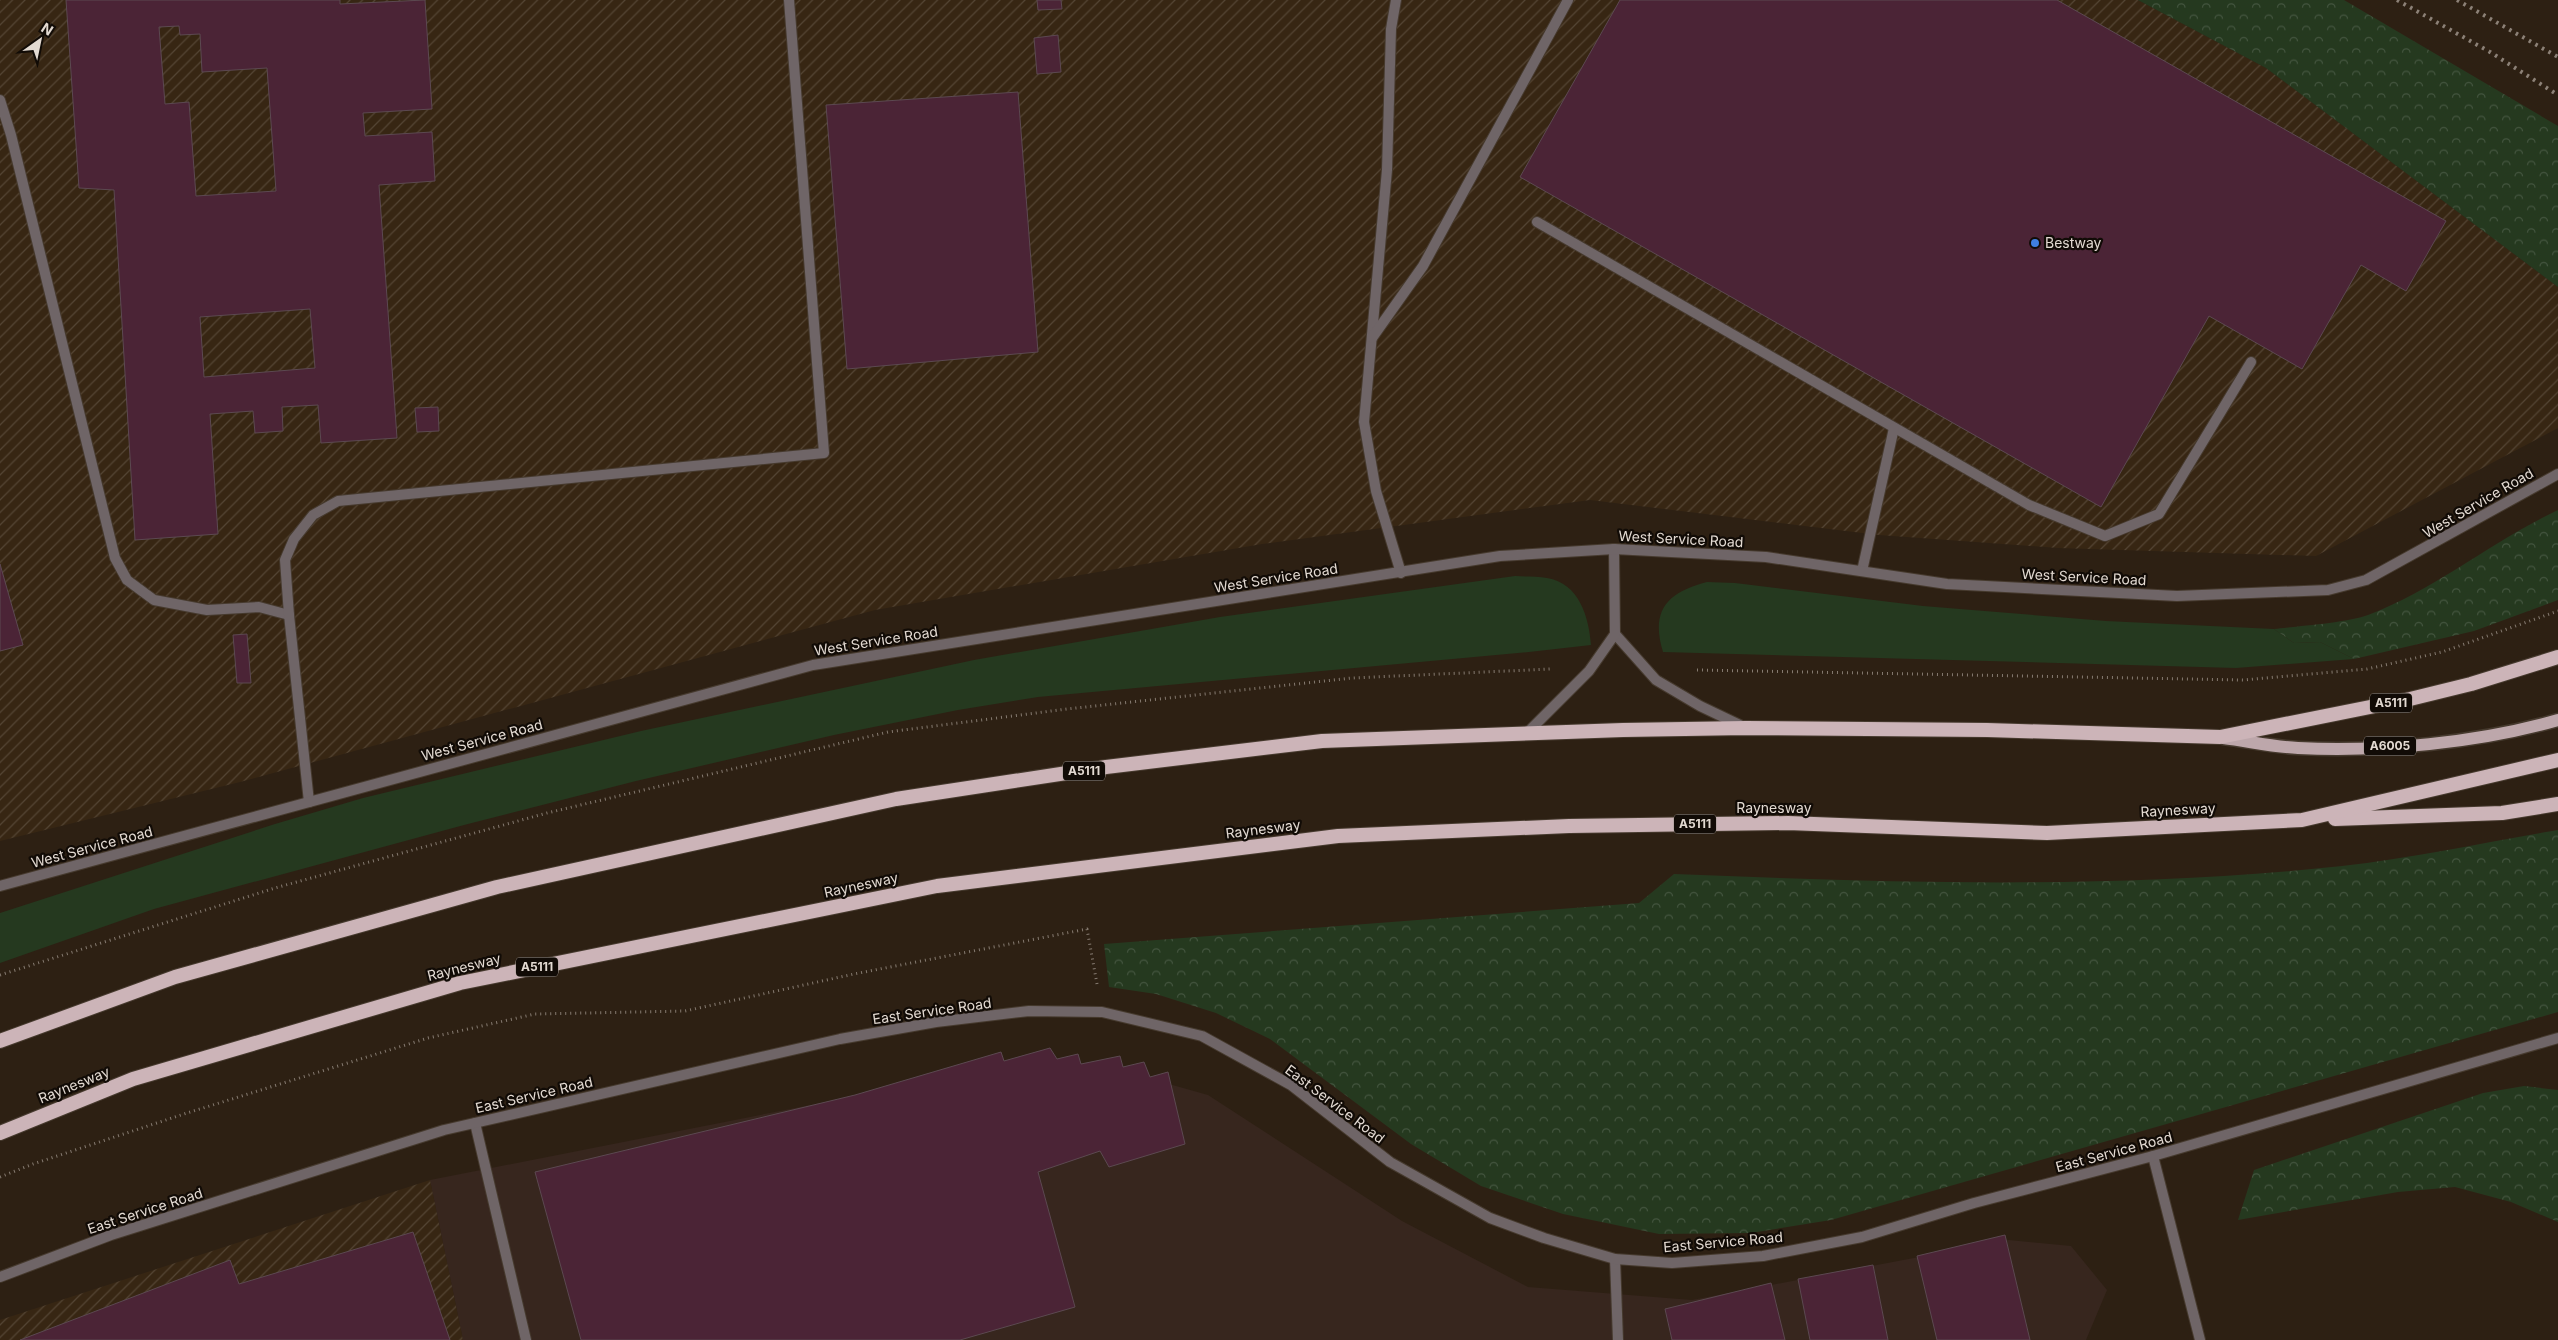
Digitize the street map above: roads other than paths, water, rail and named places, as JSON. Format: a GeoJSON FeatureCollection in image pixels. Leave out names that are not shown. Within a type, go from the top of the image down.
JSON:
{"type":"FeatureCollection","features":[{"type":"Feature","properties":{"kind":"highway","name":"A5111"},"geometry":{"type":"LineString","coordinates":[[0,1041],[175,977],[497,887],[896,799],[1106,767],[1322,741],[1746,728],[1987,730],[2220,738],[2410,699],[2471,684],[2558,657]]}},
{"type":"Feature","properties":{"kind":"highway","name":"Raynesway"},"geometry":{"type":"LineString","coordinates":[[0,1133],[134,1079],[460,983],[938,886],[1338,836],[1569,826],[1788,823],[2047,833],[2302,820],[2558,760]]}},
{"type":"Feature","properties":{"kind":"highway"},"geometry":{"type":"LineString","coordinates":[[2302,820],[2502,814],[2558,804]]}},
{"type":"Feature","properties":{"kind":"main road","name":"A6005"},"geometry":{"type":"LineString","coordinates":[[2220,738],[2296,748],[2357,750],[2476,738],[2558,720]]}},
{"type":"Feature","properties":{"kind":"street"},"geometry":{"type":"LineString","coordinates":[[309,802],[289,616],[285,560],[291,546],[313,515],[338,501],[824,454],[789,0]]}},
{"type":"Feature","properties":{"kind":"street"},"geometry":{"type":"LineString","coordinates":[[1396,0],[1392,29],[1387,170],[1364,422],[1376,491],[1401,573]]}},
{"type":"Feature","properties":{"kind":"street"},"geometry":{"type":"LineString","coordinates":[[1372,338],[1423,266],[1568,0]]}},
{"type":"Feature","properties":{"kind":"street"},"geometry":{"type":"LineString","coordinates":[[0,100],[11,135],[115,558],[128,580],[154,600],[207,610],[259,607],[289,616]]}},
{"type":"Feature","properties":{"kind":"street"},"geometry":{"type":"LineString","coordinates":[[1537,222],[2029,505],[2106,536],[2159,514],[2252,362]]}},
{"type":"Feature","properties":{"kind":"street"},"geometry":{"type":"LineString","coordinates":[[1862,571],[1894,428]]}},
{"type":"Feature","properties":{"kind":"street","name":"West Service Road"},"geometry":{"type":"LineString","coordinates":[[0,886],[813,664],[1500,556],[1614,549],[1766,557],[1948,584],[2177,596],[2328,590],[2366,580],[2558,474]]}},
{"type":"Feature","properties":{"kind":"street"},"geometry":{"type":"LineString","coordinates":[[1526,734],[1589,671],[1615,634],[1614,549]]}},
{"type":"Feature","properties":{"kind":"street"},"geometry":{"type":"LineString","coordinates":[[1615,634],[1656,680],[1700,706],[1746,728]]}},
{"type":"Feature","properties":{"kind":"street","name":"East Service Road"},"geometry":{"type":"LineString","coordinates":[[0,1277],[111,1235],[435,1133],[840,1039],[936,1022],[1029,1011],[1102,1012],[1202,1036],[1291,1085],[1390,1162],[1490,1218],[1544,1238],[1615,1259],[1672,1263],[1763,1256],[1862,1237],[1974,1203],[2153,1156],[2558,1038]]}},
{"type":"Feature","properties":{"kind":"street"},"geometry":{"type":"LineString","coordinates":[[475,1123],[526,1340]]}},
{"type":"Feature","properties":{"kind":"street"},"geometry":{"type":"LineString","coordinates":[[2153,1156],[2200,1340]]}},
{"type":"Feature","properties":{"kind":"street"},"geometry":{"type":"LineString","coordinates":[[1615,1259],[1618,1340]]}},
{"type":"Feature","properties":{"kind":"railway"},"geometry":{"type":"LineString","coordinates":[[2397,0],[2490,52],[2558,95]]}},
{"type":"Feature","properties":{"kind":"railway"},"geometry":{"type":"LineString","coordinates":[[2457,0],[2558,57]]}},
{"type":"Feature","properties":{"kind":"place","name":"Bestway"},"geometry":{"type":"Point","coordinates":[2035,243]}}]}
